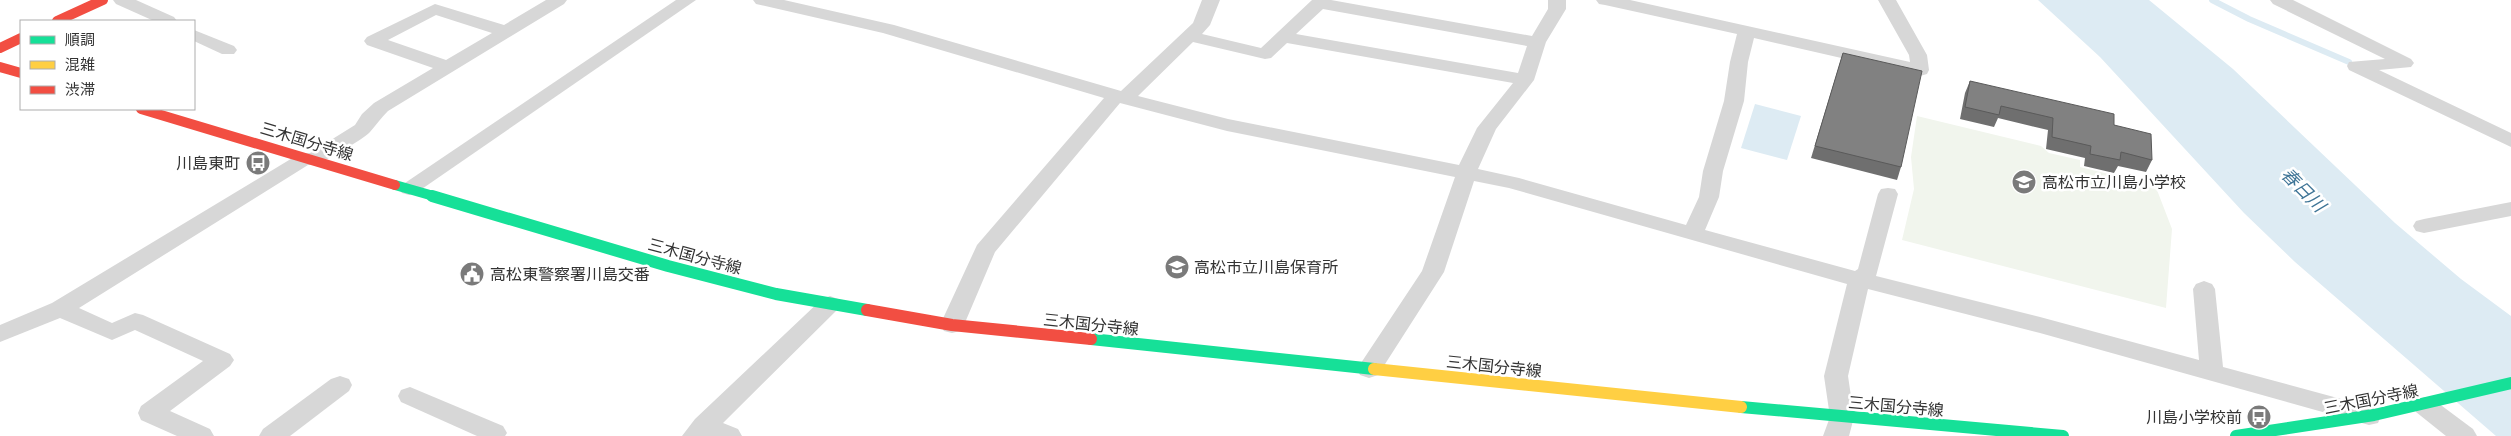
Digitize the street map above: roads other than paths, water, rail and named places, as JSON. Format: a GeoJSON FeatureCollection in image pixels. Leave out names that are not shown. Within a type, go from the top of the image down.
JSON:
{"type":"FeatureCollection","features":[{"type":"Feature","properties":{"kind":"main road"},"geometry":{"type":"LineString","coordinates":[[60,20],[103,0]]}},
{"type":"Feature","properties":{"kind":"main road"},"geometry":{"type":"LineString","coordinates":[[0,48],[20,38]]}},
{"type":"Feature","properties":{"kind":"main road"},"geometry":{"type":"LineString","coordinates":[[0,67],[20,73]]}},
{"type":"Feature","properties":{"kind":"main road","name":"三木国分寺線"},"geometry":{"type":"LineString","coordinates":[[144,110],[668,266],[776,294],[952,325],[1369,369],[1839,427],[2063,436]]}},
{"type":"Feature","properties":{"kind":"main road","name":"三木国分寺線"},"geometry":{"type":"LineString","coordinates":[[2236,436],[2372,417],[2428,405],[2511,383]]}},
{"type":"Feature","properties":{"kind":"street"},"geometry":{"type":"LineString","coordinates":[[122,0],[166,20]]}},
{"type":"Feature","properties":{"kind":"street"},"geometry":{"type":"LineString","coordinates":[[0,334],[60,309],[362,129],[369,118],[381,107],[558,0]]}},
{"type":"Feature","properties":{"kind":"street"},"geometry":{"type":"LineString","coordinates":[[409,189],[687,0]]}},
{"type":"Feature","properties":{"kind":"street"},"geometry":{"type":"LineString","coordinates":[[952,325],[985,250],[1120,97],[1201,25],[1211,0]]}},
{"type":"Feature","properties":{"kind":"street"},"geometry":{"type":"LineString","coordinates":[[1369,369],[1433,272],[1466,173],[1487,128],[1525,80],[1536,42],[1557,9],[1557,0]]}},
{"type":"Feature","properties":{"kind":"street"},"geometry":{"type":"LineString","coordinates":[[1605,0],[1656,9],[1920,70],[1918,56],[1887,0]]}},
{"type":"Feature","properties":{"kind":"street"},"geometry":{"type":"LineString","coordinates":[[2279,0],[2380,48],[2405,63],[2356,66],[2511,141]]}},
{"type":"Feature","properties":{"kind":"street"},"geometry":{"type":"LineString","coordinates":[[774,1],[888,29],[1120,97],[1227,125],[1512,182],[1805,266],[2040,325],[2372,417]]}},
{"type":"Feature","properties":{"kind":"street"},"geometry":{"type":"LineString","coordinates":[[1189,36],[1265,54],[1318,3],[1536,42]]}},
{"type":"Feature","properties":{"kind":"street"},"geometry":{"type":"LineString","coordinates":[[446,66],[373,41],[435,9],[505,31]]}},
{"type":"Feature","properties":{"kind":"street"},"geometry":{"type":"LineString","coordinates":[[1693,233],[1709,197],[1713,170],[1734,101],[1739,62],[1747,31]]}},
{"type":"Feature","properties":{"kind":"street"},"geometry":{"type":"LineString","coordinates":[[195,35],[228,50]]}},
{"type":"Feature","properties":{"kind":"street"},"geometry":{"type":"LineString","coordinates":[[1283,37],[1525,80]]}},
{"type":"Feature","properties":{"kind":"street"},"geometry":{"type":"LineString","coordinates":[[1839,427],[1836,376],[1859,279],[1868,272],[1888,194]]}},
{"type":"Feature","properties":{"kind":"street"},"geometry":{"type":"LineString","coordinates":[[2424,226],[2511,209]]}},
{"type":"Feature","properties":{"kind":"street"},"geometry":{"type":"LineString","coordinates":[[2204,289],[2212,374]]}},
{"type":"Feature","properties":{"kind":"street"},"geometry":{"type":"LineString","coordinates":[[700,431],[830,304]]}},
{"type":"Feature","properties":{"kind":"street"},"geometry":{"type":"LineString","coordinates":[[60,309],[112,332],[135,321],[222,360],[150,413],[183,433]]}},
{"type":"Feature","properties":{"kind":"street"},"geometry":{"type":"LineString","coordinates":[[272,436],[340,385]]}},
{"type":"Feature","properties":{"kind":"street"},"geometry":{"type":"LineString","coordinates":[[410,396],[494,433],[491,436]]}},
{"type":"Feature","properties":{"kind":"street"},"geometry":{"type":"LineString","coordinates":[[2428,405],[2464,436]]}},
{"type":"Feature","properties":{"kind":"street"},"geometry":{"type":"LineString","coordinates":[[700,431],[729,436]]}},
{"type":"Feature","properties":{"kind":"water","name":"春日川"},"geometry":{"type":"Polygon","coordinates":[[[2038,0],[2149,0],[2233,69],[2395,223],[2461,279],[2511,316],[2511,436],[2496,436],[2295,262],[2244,213],[2100,57],[2038,0]]]}},
{"type":"Feature","properties":{"kind":"water"},"geometry":{"type":"Polygon","coordinates":[[[1755,104],[1801,116],[1787,160],[1741,148],[1755,104]]]}},
{"type":"Feature","properties":{"kind":"waterway"},"geometry":{"type":"LineString","coordinates":[[2212,0],[2249,19],[2349,62]]}},
{"type":"Feature","properties":{"kind":"place","name":"川島東町"},"geometry":{"type":"Point","coordinates":[258,163]}},
{"type":"Feature","properties":{"kind":"place","name":"高松市立川島小学校"},"geometry":{"type":"Point","coordinates":[2024,182]}},
{"type":"Feature","properties":{"kind":"place","name":"高松市立川島保育所"},"geometry":{"type":"Point","coordinates":[1177,267]}},
{"type":"Feature","properties":{"kind":"place","name":"高松東警察署川島交番"},"geometry":{"type":"Point","coordinates":[472,274]}},
{"type":"Feature","properties":{"kind":"place","name":"川島小学校前"},"geometry":{"type":"Point","coordinates":[2259,417]}}]}
